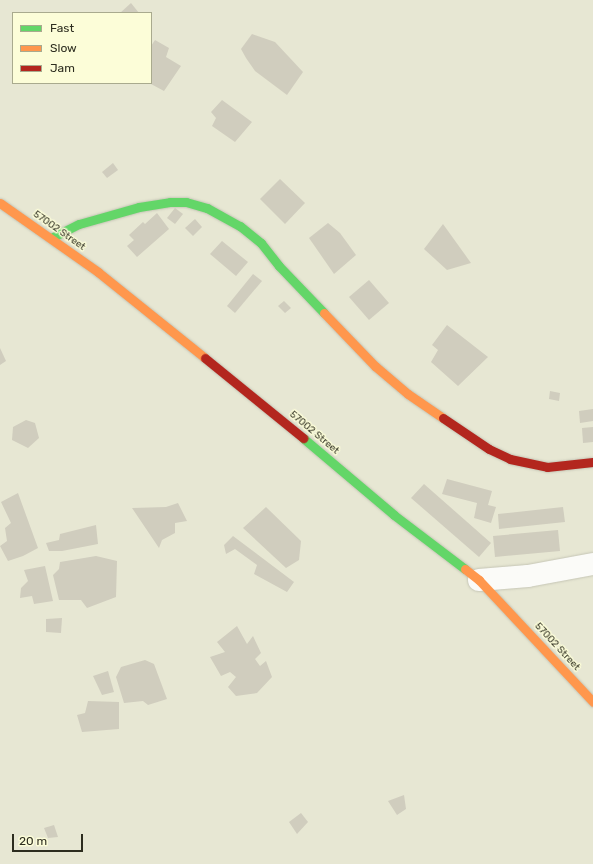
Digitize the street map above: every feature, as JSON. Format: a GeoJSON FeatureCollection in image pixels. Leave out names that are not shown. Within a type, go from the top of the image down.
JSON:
{"type":"FeatureCollection","features":[{"type":"Feature","properties":{"kind":"street"},"geometry":{"type":"LineString","coordinates":[[51,238],[79,224],[139,207],[186,202],[207,208],[240,226],[261,243],[279,266],[374,366],[408,394],[489,449],[510,459],[547,467],[593,462]]}},
{"type":"Feature","properties":{"kind":"street","name":"57002 Street"},"geometry":{"type":"LineString","coordinates":[[0,203],[98,272],[284,422],[394,515],[479,580],[593,702]]}},
{"type":"Feature","properties":{"kind":"street"},"geometry":{"type":"LineString","coordinates":[[479,580],[528,576],[593,564]]}},
{"type":"Feature","properties":{"kind":"building"},"geometry":{"type":"Polygon","coordinates":[[[131,3],[138,12],[121,12],[131,3]]]}},
{"type":"Feature","properties":{"kind":"building"},"geometry":{"type":"Polygon","coordinates":[[[252,34],[275,42],[303,72],[287,95],[255,71],[246,58],[241,49],[252,34]]]}},
{"type":"Feature","properties":{"kind":"building"},"geometry":{"type":"Polygon","coordinates":[[[155,40],[169,48],[166,57],[181,66],[164,91],[151,84],[152,44],[155,40]]]}},
{"type":"Feature","properties":{"kind":"building"},"geometry":{"type":"Polygon","coordinates":[[[222,100],[252,122],[235,142],[212,126],[216,118],[211,112],[222,100]]]}},
{"type":"Feature","properties":{"kind":"building"},"geometry":{"type":"Polygon","coordinates":[[[113,163],[118,170],[107,178],[102,172],[113,163]]]}},
{"type":"Feature","properties":{"kind":"building"},"geometry":{"type":"Polygon","coordinates":[[[280,179],[305,203],[285,224],[260,199],[280,179]]]}},
{"type":"Feature","properties":{"kind":"building"},"geometry":{"type":"Polygon","coordinates":[[[175,208],[183,214],[175,224],[167,218],[175,208]]]}},
{"type":"Feature","properties":{"kind":"building"},"geometry":{"type":"Polygon","coordinates":[[[157,213],[169,229],[137,257],[127,246],[134,240],[129,235],[143,222],[145,224],[157,213]]]}},
{"type":"Feature","properties":{"kind":"building"},"geometry":{"type":"Polygon","coordinates":[[[195,219],[202,227],[193,236],[185,228],[195,219]]]}},
{"type":"Feature","properties":{"kind":"building"},"geometry":{"type":"Polygon","coordinates":[[[328,223],[340,233],[356,255],[334,274],[309,238],[328,223]]]}},
{"type":"Feature","properties":{"kind":"building"},"geometry":{"type":"Polygon","coordinates":[[[443,224],[471,263],[447,270],[424,249],[443,224]]]}},
{"type":"Feature","properties":{"kind":"building"},"geometry":{"type":"Polygon","coordinates":[[[222,241],[248,262],[236,276],[210,254],[222,241]]]}},
{"type":"Feature","properties":{"kind":"building"},"geometry":{"type":"Polygon","coordinates":[[[253,274],[262,281],[235,313],[227,306],[253,274]]]}},
{"type":"Feature","properties":{"kind":"building"},"geometry":{"type":"Polygon","coordinates":[[[369,280],[389,303],[369,320],[349,297],[369,280]]]}},
{"type":"Feature","properties":{"kind":"building"},"geometry":{"type":"Polygon","coordinates":[[[284,301],[291,308],[285,313],[278,306],[284,301]]]}},
{"type":"Feature","properties":{"kind":"building"},"geometry":{"type":"Polygon","coordinates":[[[447,325],[488,357],[458,386],[431,362],[438,350],[432,345],[447,325]]]}},
{"type":"Feature","properties":{"kind":"building"},"geometry":{"type":"Polygon","coordinates":[[[0,348],[6,361],[0,365],[0,348]]]}},
{"type":"Feature","properties":{"kind":"building"},"geometry":{"type":"Polygon","coordinates":[[[550,391],[560,393],[559,401],[549,399],[550,391]]]}},
{"type":"Feature","properties":{"kind":"building"},"geometry":{"type":"Polygon","coordinates":[[[593,409],[593,421],[580,423],[579,411],[593,409]]]}},
{"type":"Feature","properties":{"kind":"building"},"geometry":{"type":"Polygon","coordinates":[[[26,420],[35,423],[39,438],[28,448],[12,440],[13,427],[26,420]]]}},
{"type":"Feature","properties":{"kind":"building"},"geometry":{"type":"Polygon","coordinates":[[[593,427],[593,442],[583,443],[582,428],[593,427]]]}},
{"type":"Feature","properties":{"kind":"building"},"geometry":{"type":"Polygon","coordinates":[[[447,479],[492,491],[488,505],[496,507],[491,523],[474,518],[477,503],[442,494],[447,479]]]}},
{"type":"Feature","properties":{"kind":"building"},"geometry":{"type":"Polygon","coordinates":[[[424,484],[491,543],[479,557],[411,498],[424,484]]]}},
{"type":"Feature","properties":{"kind":"building"},"geometry":{"type":"Polygon","coordinates":[[[18,493],[38,548],[23,556],[8,561],[0,546],[7,541],[5,528],[11,523],[1,502],[18,493]]]}},
{"type":"Feature","properties":{"kind":"building"},"geometry":{"type":"Polygon","coordinates":[[[178,503],[187,521],[175,523],[175,533],[162,540],[159,548],[132,508],[166,507],[178,503]]]}},
{"type":"Feature","properties":{"kind":"building"},"geometry":{"type":"Polygon","coordinates":[[[266,507],[301,541],[299,560],[286,568],[243,528],[266,507]]]}},
{"type":"Feature","properties":{"kind":"building"},"geometry":{"type":"Polygon","coordinates":[[[563,507],[565,522],[499,529],[498,514],[563,507]]]}},
{"type":"Feature","properties":{"kind":"building"},"geometry":{"type":"Polygon","coordinates":[[[96,525],[98,544],[62,551],[49,551],[46,543],[59,540],[60,534],[96,525]]]}},
{"type":"Feature","properties":{"kind":"building"},"geometry":{"type":"Polygon","coordinates":[[[558,530],[560,551],[495,557],[493,536],[558,530]]]}},
{"type":"Feature","properties":{"kind":"building"},"geometry":{"type":"Polygon","coordinates":[[[233,536],[294,582],[287,592],[254,574],[257,565],[235,549],[226,554],[224,545],[233,536]]]}},
{"type":"Feature","properties":{"kind":"building"},"geometry":{"type":"Polygon","coordinates":[[[96,556],[117,561],[116,597],[87,608],[81,600],[59,600],[53,575],[59,569],[60,562],[96,556]]]}},
{"type":"Feature","properties":{"kind":"building"},"geometry":{"type":"Polygon","coordinates":[[[45,566],[53,601],[34,604],[32,596],[20,598],[21,588],[28,581],[24,570],[45,566]]]}},
{"type":"Feature","properties":{"kind":"building"},"geometry":{"type":"Polygon","coordinates":[[[62,618],[61,633],[46,632],[46,619],[62,618]]]}},
{"type":"Feature","properties":{"kind":"building"},"geometry":{"type":"Polygon","coordinates":[[[237,626],[247,644],[253,636],[261,653],[255,659],[260,666],[266,661],[272,677],[257,693],[236,696],[228,687],[236,677],[230,672],[221,676],[210,657],[225,652],[217,642],[237,626]]]}},
{"type":"Feature","properties":{"kind":"building"},"geometry":{"type":"Polygon","coordinates":[[[145,660],[154,664],[167,699],[148,705],[143,701],[124,703],[116,677],[121,667],[145,660]]]}},
{"type":"Feature","properties":{"kind":"building"},"geometry":{"type":"Polygon","coordinates":[[[108,671],[114,692],[102,695],[93,676],[108,671]]]}},
{"type":"Feature","properties":{"kind":"building"},"geometry":{"type":"Polygon","coordinates":[[[88,701],[119,702],[119,729],[82,732],[77,715],[85,713],[88,701]]]}},
{"type":"Feature","properties":{"kind":"building"},"geometry":{"type":"Polygon","coordinates":[[[404,795],[406,809],[397,815],[388,801],[404,795]]]}},
{"type":"Feature","properties":{"kind":"building"},"geometry":{"type":"Polygon","coordinates":[[[301,813],[308,822],[297,834],[289,822],[301,813]]]}},
{"type":"Feature","properties":{"kind":"building"},"geometry":{"type":"Polygon","coordinates":[[[54,825],[58,837],[48,838],[44,828],[54,825]]]}},
{"type":"Feature","properties":{"kind":"traffic: fast"},"geometry":{"type":"LineString","coordinates":[[51,238],[79,224],[139,207],[170,202],[186,202],[207,208],[240,226],[261,243],[279,266],[324,313]]}},
{"type":"Feature","properties":{"kind":"traffic: fast"},"geometry":{"type":"LineString","coordinates":[[303,438],[394,515],[465,569]]}},
{"type":"Feature","properties":{"kind":"traffic: slow"},"geometry":{"type":"LineString","coordinates":[[0,203],[98,272],[205,358]]}},
{"type":"Feature","properties":{"kind":"traffic: slow"},"geometry":{"type":"LineString","coordinates":[[324,313],[375,366],[408,394],[443,418]]}},
{"type":"Feature","properties":{"kind":"traffic: slow"},"geometry":{"type":"LineString","coordinates":[[465,569],[479,580],[593,702]]}},
{"type":"Feature","properties":{"kind":"traffic: jam"},"geometry":{"type":"LineString","coordinates":[[205,358],[303,438]]}},
{"type":"Feature","properties":{"kind":"traffic: jam"},"geometry":{"type":"LineString","coordinates":[[443,418],[489,449],[510,459],[547,467],[593,462]]}}]}
